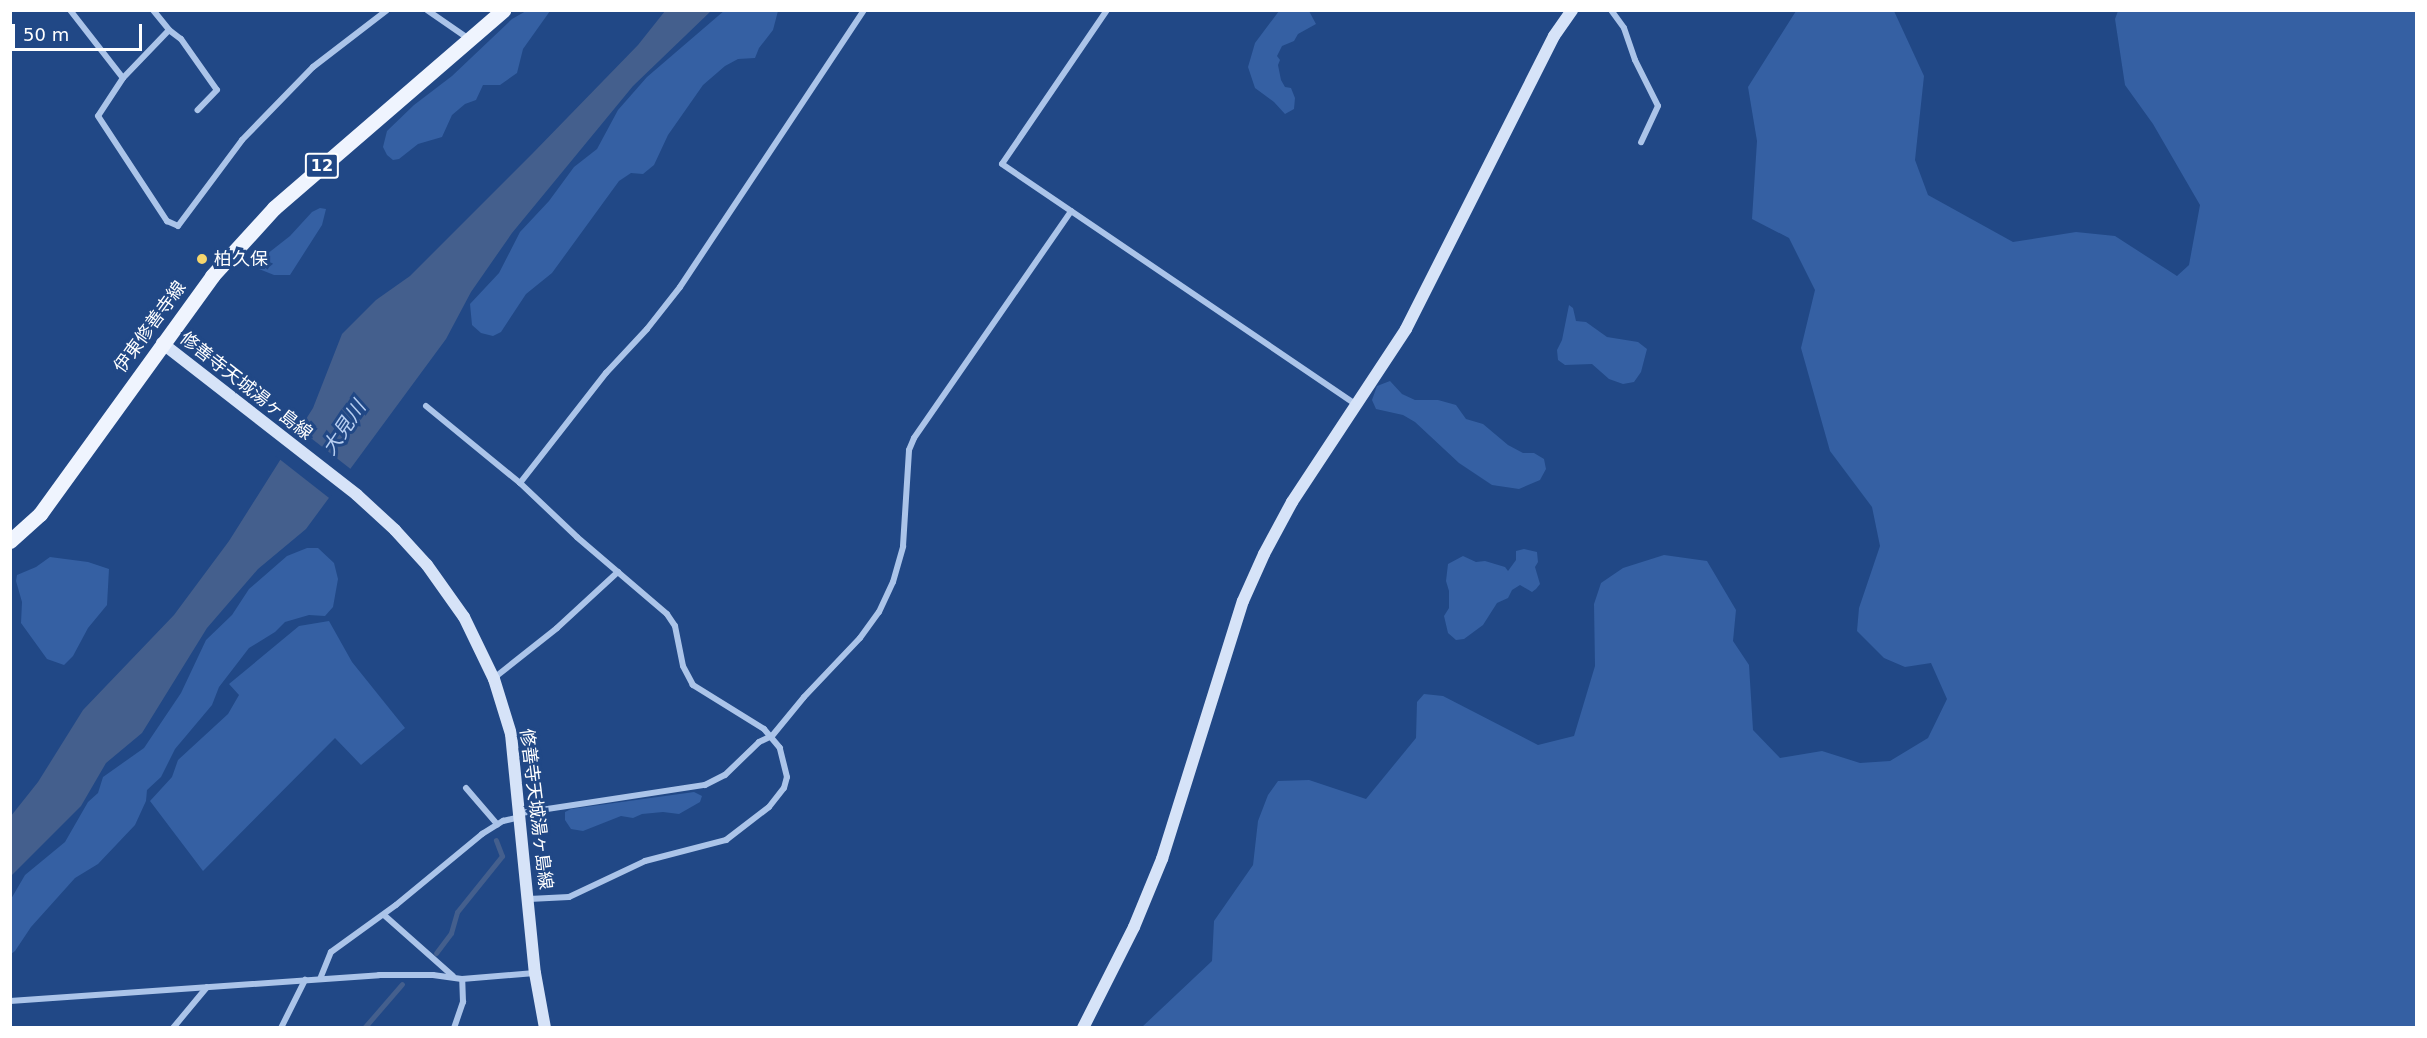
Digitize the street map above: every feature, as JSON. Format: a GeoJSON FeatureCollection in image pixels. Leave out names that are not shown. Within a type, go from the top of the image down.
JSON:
{"type":"FeatureCollection","features":[{"type":"Feature","properties":{"kind":"main road","name":"伊東修善寺線"},"geometry":{"type":"LineString","coordinates":[[10,541],[40,514],[212,276],[274,208],[503,10]]}},
{"type":"Feature","properties":{"kind":"street"},"geometry":{"type":"LineString","coordinates":[[70,10],[123,78]]}},
{"type":"Feature","properties":{"kind":"street"},"geometry":{"type":"LineString","coordinates":[[153,10],[169,30],[181,39],[217,90],[198,110]]}},
{"type":"Feature","properties":{"kind":"street"},"geometry":{"type":"LineString","coordinates":[[169,30],[123,78],[98,116],[168,221],[178,226],[242,140],[313,66],[387,10]]}},
{"type":"Feature","properties":{"kind":"street"},"geometry":{"type":"LineString","coordinates":[[427,10],[470,39]]}},
{"type":"Feature","properties":{"kind":"street"},"geometry":{"type":"LineString","coordinates":[[520,483],[606,373],[647,329],[680,287],[864,10]]}},
{"type":"Feature","properties":{"kind":"street"},"geometry":{"type":"LineString","coordinates":[[1107,10],[1002,164],[1357,406]]}},
{"type":"Feature","properties":{"kind":"street"},"geometry":{"type":"LineString","coordinates":[[1083,1028],[1134,927],[1162,859],[1243,601],[1264,554],[1292,502],[1357,406],[1417,308],[1554,36],[1572,10]]}},
{"type":"Feature","properties":{"kind":"street"},"geometry":{"type":"LineString","coordinates":[[1611,10],[1624,28],[1640,70],[1658,106],[1641,142]]}},
{"type":"Feature","properties":{"kind":"street"},"geometry":{"type":"LineString","coordinates":[[320,979],[331,952],[384,915],[497,824],[521,815],[705,785],[725,775],[759,742],[772,736],[804,697],[860,638],[879,612],[893,582],[903,546],[909,450],[914,438],[1071,211]]}},
{"type":"Feature","properties":{"kind":"street","name":"修善寺天城湯ヶ島線"},"geometry":{"type":"LineString","coordinates":[[162,343],[357,495],[395,530],[450,594],[479,645],[494,679],[511,734],[530,899],[535,973],[545,1028]]}},
{"type":"Feature","properties":{"kind":"street"},"geometry":{"type":"LineString","coordinates":[[426,406],[520,483],[667,614],[675,626],[683,666],[693,685],[745,716],[772,736],[784,761],[787,777],[784,788],[769,807],[742,830],[726,840],[645,861],[569,897],[530,899]]}},
{"type":"Feature","properties":{"kind":"street"},"geometry":{"type":"LineString","coordinates":[[494,679],[557,628],[618,572]]}},
{"type":"Feature","properties":{"kind":"street"},"geometry":{"type":"LineString","coordinates":[[466,789],[497,824]]}},
{"type":"Feature","properties":{"kind":"street"},"geometry":{"type":"LineString","coordinates":[[384,915],[454,978]]}},
{"type":"Feature","properties":{"kind":"street"},"geometry":{"type":"LineString","coordinates":[[10,1001],[379,975],[462,979],[535,973]]}},
{"type":"Feature","properties":{"kind":"street"},"geometry":{"type":"LineString","coordinates":[[454,1028],[463,1002],[462,979]]}},
{"type":"Feature","properties":{"kind":"street"},"geometry":{"type":"LineString","coordinates":[[281,1028],[305,980]]}},
{"type":"Feature","properties":{"kind":"street"},"geometry":{"type":"LineString","coordinates":[[173,1028],[207,987]]}},
{"type":"Feature","properties":{"kind":"shaded area"},"geometry":{"type":"Polygon","coordinates":[[[725,10],[778,11],[773,30],[759,48],[755,58],[738,59],[725,66],[703,85],[668,135],[654,165],[643,174],[631,173],[619,181],[552,273],[526,294],[501,332],[493,336],[481,333],[472,325],[470,304],[499,273],[520,232],[549,201],[574,167],[597,149],[618,110],[647,77],[725,10]]]}},
{"type":"Feature","properties":{"kind":"shaded area"},"geometry":{"type":"Polygon","coordinates":[[[526,11],[550,11],[523,49],[517,73],[500,85],[483,85],[476,100],[465,104],[452,115],[442,137],[418,144],[399,159],[393,160],[387,155],[383,147],[387,131],[414,105],[452,76],[512,19],[526,11]]]}},
{"type":"Feature","properties":{"kind":"shaded area"},"geometry":{"type":"Polygon","coordinates":[[[1279,11],[1309,11],[1316,24],[1298,34],[1294,41],[1282,46],[1277,56],[1280,60],[1278,65],[1281,80],[1285,87],[1291,88],[1295,98],[1294,109],[1285,114],[1274,102],[1255,88],[1248,67],[1255,43],[1279,11]]]}},
{"type":"Feature","properties":{"kind":"shaded area"},"geometry":{"type":"Polygon","coordinates":[[[1796,11],[1894,11],[1924,76],[1915,160],[1928,195],[2013,242],[2076,232],[2115,236],[2177,276],[2189,265],[2200,205],[2153,124],[2125,85],[2115,19],[2118,11],[2416,11],[2416,1027],[1142,1027],[1212,961],[1214,921],[1253,865],[1258,821],[1268,795],[1278,781],[1309,780],[1366,799],[1416,738],[1417,702],[1424,694],[1443,696],[1538,745],[1574,736],[1595,666],[1594,604],[1601,583],[1623,568],[1664,555],[1707,561],[1736,610],[1733,641],[1749,665],[1753,730],[1780,758],[1822,751],[1860,763],[1890,761],[1928,738],[1947,699],[1931,663],[1905,667],[1884,658],[1857,631],[1859,608],[1880,546],[1872,507],[1830,451],[1801,348],[1815,290],[1789,238],[1752,219],[1757,141],[1748,87],[1796,11]]]}},
{"type":"Feature","properties":{"kind":"shaded area"},"geometry":{"type":"Polygon","coordinates":[[[320,208],[326,209],[322,225],[290,275],[274,275],[259,269],[258,264],[262,258],[290,236],[312,212],[320,208]]]}},
{"type":"Feature","properties":{"kind":"shaded area"},"geometry":{"type":"Polygon","coordinates":[[[1569,305],[1573,308],[1576,321],[1586,322],[1607,337],[1638,342],[1647,349],[1641,372],[1634,382],[1623,384],[1609,379],[1592,364],[1565,365],[1558,360],[1557,350],[1562,340],[1569,305]]]}},
{"type":"Feature","properties":{"kind":"shaded area"},"geometry":{"type":"Polygon","coordinates":[[[1390,381],[1402,394],[1415,400],[1438,400],[1456,405],[1466,419],[1483,424],[1508,445],[1523,453],[1534,453],[1544,459],[1546,469],[1540,480],[1519,489],[1492,485],[1459,463],[1415,422],[1403,415],[1376,409],[1372,400],[1377,386],[1390,381]]]}},
{"type":"Feature","properties":{"kind":"shaded area"},"geometry":{"type":"Polygon","coordinates":[[[307,548],[318,548],[334,563],[338,579],[333,607],[325,616],[309,615],[285,622],[275,632],[249,648],[219,687],[212,705],[175,749],[161,777],[147,790],[146,801],[135,825],[98,864],[75,878],[31,927],[11,954],[11,899],[25,875],[65,842],[88,802],[98,793],[103,777],[144,748],[181,693],[206,640],[232,615],[249,589],[287,556],[307,548]]]}},
{"type":"Feature","properties":{"kind":"shaded area"},"geometry":{"type":"Polygon","coordinates":[[[1524,549],[1537,552],[1538,562],[1535,567],[1540,584],[1532,592],[1520,585],[1512,590],[1508,598],[1497,603],[1483,625],[1464,639],[1456,640],[1448,633],[1444,616],[1449,608],[1449,591],[1446,581],[1448,564],[1463,556],[1476,562],[1485,561],[1505,567],[1508,571],[1516,560],[1516,551],[1524,549]]]}},
{"type":"Feature","properties":{"kind":"shaded area"},"geometry":{"type":"Polygon","coordinates":[[[50,557],[88,562],[109,569],[107,605],[88,628],[73,656],[64,665],[47,659],[21,623],[22,602],[16,581],[17,575],[36,567],[50,557]]]}},
{"type":"Feature","properties":{"kind":"shaded area"},"geometry":{"type":"Polygon","coordinates":[[[329,621],[352,662],[405,728],[361,765],[335,738],[203,871],[150,801],[172,777],[178,760],[228,714],[239,695],[229,684],[299,626],[329,621]]]}},
{"type":"Feature","properties":{"kind":"shaded area"},"geometry":{"type":"Polygon","coordinates":[[[694,792],[702,796],[700,802],[679,814],[663,812],[642,814],[633,818],[621,816],[583,831],[571,829],[565,820],[565,812],[571,809],[694,792]]]}},
{"type":"Feature","properties":{"kind":"water","name":"大見川"},"geometry":{"type":"Polygon","coordinates":[[[665,11],[711,11],[633,86],[512,233],[471,292],[446,339],[306,529],[258,569],[207,628],[142,733],[106,763],[81,806],[11,876],[11,816],[38,782],[83,710],[174,615],[229,541],[313,408],[342,334],[376,300],[410,276],[532,154],[638,45],[665,11]]]}},
{"type":"Feature","properties":{"kind":"pier"},"geometry":{"type":"Polygon","coordinates":[[[298,428],[352,470],[329,498],[276,456],[298,428]]]}},
{"type":"Feature","properties":{"kind":"waterway"},"geometry":{"type":"LineString","coordinates":[[436,953],[451,933],[457,912],[502,856],[496,840]]}},
{"type":"Feature","properties":{"kind":"waterway"},"geometry":{"type":"LineString","coordinates":[[364,1028],[402,984]]}},
{"type":"Feature","properties":{"kind":"place","name":"柏久保"},"geometry":{"type":"Point","coordinates":[202,259]}}]}
